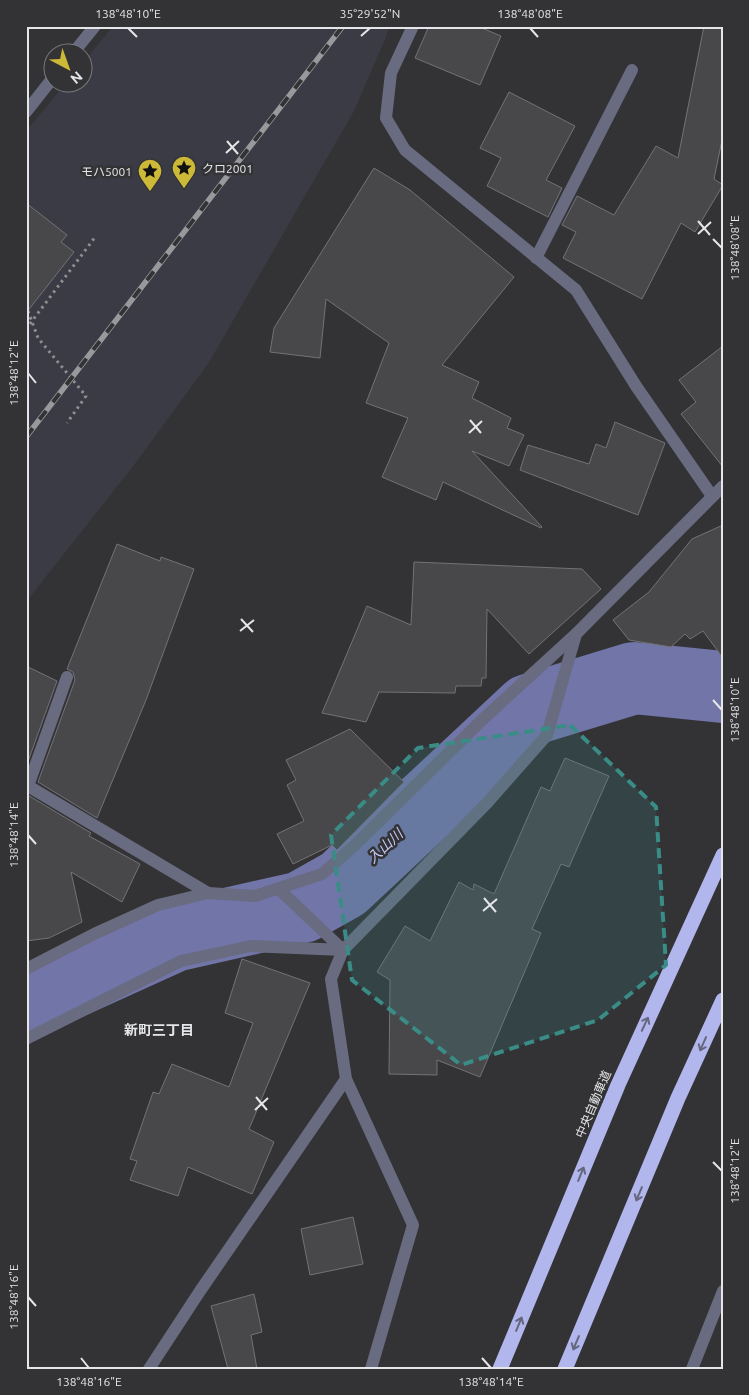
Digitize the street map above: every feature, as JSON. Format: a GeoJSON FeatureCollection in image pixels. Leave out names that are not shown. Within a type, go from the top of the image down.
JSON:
{"type":"FeatureCollection","features":[{"type":"Feature","properties":{"kind":"highway","name":"中央自動車道"},"geometry":{"type":"LineString","coordinates":[[500,1369],[618,1085],[723,856]]}},
{"type":"Feature","properties":{"kind":"highway"},"geometry":{"type":"LineString","coordinates":[[565,1369],[678,1098],[723,1000]]}},
{"type":"Feature","properties":{"kind":"street"},"geometry":{"type":"LineString","coordinates":[[82,42],[95,26]]}},
{"type":"Feature","properties":{"kind":"street"},"geometry":{"type":"LineString","coordinates":[[413,26],[391,73],[386,118],[405,150],[576,290],[636,386],[712,496]]}},
{"type":"Feature","properties":{"kind":"street"},"geometry":{"type":"LineString","coordinates":[[536,258],[632,70]]}},
{"type":"Feature","properties":{"kind":"street"},"geometry":{"type":"LineString","coordinates":[[26,112],[42,92]]}},
{"type":"Feature","properties":{"kind":"street"},"geometry":{"type":"LineString","coordinates":[[26,969],[94,934],[158,905],[208,892],[256,896],[282,892],[322,874],[354,846],[482,720],[576,634],[723,486]]}},
{"type":"Feature","properties":{"kind":"street"},"geometry":{"type":"LineString","coordinates":[[371,1369],[413,1224],[346,1079],[331,979],[343,950],[494,796],[548,735],[576,634]]}},
{"type":"Feature","properties":{"kind":"street"},"geometry":{"type":"LineString","coordinates":[[67,677],[28,786],[208,892]]}},
{"type":"Feature","properties":{"kind":"street"},"geometry":{"type":"LineString","coordinates":[[282,892],[343,950]]}},
{"type":"Feature","properties":{"kind":"street"},"geometry":{"type":"LineString","coordinates":[[26,1039],[181,961],[251,946],[343,950]]}},
{"type":"Feature","properties":{"kind":"street"},"geometry":{"type":"LineString","coordinates":[[149,1369],[200,1291],[346,1079]]}},
{"type":"Feature","properties":{"kind":"street"},"geometry":{"type":"LineString","coordinates":[[692,1369],[723,1291]]}},
{"type":"Feature","properties":{"kind":"path"},"geometry":{"type":"LineString","coordinates":[[26,329],[96,236]]}},
{"type":"Feature","properties":{"kind":"path"},"geometry":{"type":"LineString","coordinates":[[28,311],[38,338],[86,396],[67,423]]}},
{"type":"Feature","properties":{"kind":"highlighted area"},"geometry":{"type":"Polygon","coordinates":[[[570,725],[656,807],[666,965],[598,1020],[461,1065],[352,980],[331,835],[418,748],[570,725]]]}},
{"type":"Feature","properties":{"kind":"shaded area"},"geometry":{"type":"Polygon","coordinates":[[[113,26],[389,26],[354,111],[208,364],[134,465],[26,602],[26,131],[58,92],[92,92],[92,52],[113,26]]]}},
{"type":"Feature","properties":{"kind":"building"},"geometry":{"type":"Polygon","coordinates":[[[429,26],[477,26],[501,36],[480,85],[415,58],[429,26]]]}},
{"type":"Feature","properties":{"kind":"building"},"geometry":{"type":"Polygon","coordinates":[[[704,26],[723,26],[723,135],[714,179],[723,185],[695,232],[681,223],[642,299],[563,258],[576,232],[562,225],[577,196],[614,215],[656,146],[678,158],[704,26]]]}},
{"type":"Feature","properties":{"kind":"building"},"geometry":{"type":"Polygon","coordinates":[[[509,92],[575,126],[546,180],[562,188],[548,217],[487,186],[501,158],[480,148],[509,92]]]}},
{"type":"Feature","properties":{"kind":"building"},"geometry":{"type":"Polygon","coordinates":[[[374,168],[410,190],[514,277],[442,365],[479,382],[472,398],[511,418],[507,428],[524,435],[509,466],[472,451],[541,528],[443,482],[436,500],[382,477],[408,418],[366,403],[389,343],[326,299],[320,358],[270,352],[274,328],[374,168]]]}},
{"type":"Feature","properties":{"kind":"building"},"geometry":{"type":"Polygon","coordinates":[[[26,203],[67,235],[61,242],[74,252],[26,313],[26,203]]]}},
{"type":"Feature","properties":{"kind":"building"},"geometry":{"type":"Polygon","coordinates":[[[723,346],[723,467],[681,414],[696,402],[679,380],[723,346]]]}},
{"type":"Feature","properties":{"kind":"building"},"geometry":{"type":"Polygon","coordinates":[[[615,422],[665,443],[638,515],[520,470],[528,445],[589,464],[596,444],[606,448],[615,422]]]}},
{"type":"Feature","properties":{"kind":"building"},"geometry":{"type":"Polygon","coordinates":[[[723,525],[723,658],[703,631],[690,639],[685,634],[671,647],[629,640],[613,620],[649,592],[692,539],[723,525]]]}},
{"type":"Feature","properties":{"kind":"building"},"geometry":{"type":"Polygon","coordinates":[[[117,544],[160,561],[161,557],[194,569],[146,700],[97,818],[38,782],[75,680],[73,672],[67,669],[117,544]]]}},
{"type":"Feature","properties":{"kind":"building"},"geometry":{"type":"Polygon","coordinates":[[[414,562],[582,569],[601,589],[529,654],[487,609],[486,678],[482,678],[481,686],[456,686],[455,693],[379,692],[366,722],[322,713],[367,606],[411,625],[414,562]]]}},
{"type":"Feature","properties":{"kind":"building"},"geometry":{"type":"Polygon","coordinates":[[[26,666],[57,681],[26,767],[26,666]]]}},
{"type":"Feature","properties":{"kind":"building"},"geometry":{"type":"Polygon","coordinates":[[[350,729],[404,782],[337,850],[332,845],[293,864],[277,834],[304,821],[287,785],[296,780],[286,760],[350,729]]]}},
{"type":"Feature","properties":{"kind":"building"},"geometry":{"type":"Polygon","coordinates":[[[565,758],[609,776],[569,867],[561,864],[532,929],[541,933],[480,1077],[437,1060],[437,1075],[389,1074],[390,980],[377,972],[405,926],[430,941],[459,882],[473,890],[474,884],[494,894],[541,787],[550,791],[565,758]]]}},
{"type":"Feature","properties":{"kind":"building"},"geometry":{"type":"Polygon","coordinates":[[[26,794],[91,833],[89,836],[140,864],[122,902],[71,872],[82,922],[49,938],[26,941],[26,794]]]}},
{"type":"Feature","properties":{"kind":"building"},"geometry":{"type":"Polygon","coordinates":[[[242,959],[310,983],[249,1129],[274,1142],[252,1194],[188,1167],[178,1196],[130,1180],[137,1161],[130,1159],[153,1092],[159,1094],[172,1064],[229,1087],[253,1023],[225,1013],[242,959]]]}},
{"type":"Feature","properties":{"kind":"building"},"geometry":{"type":"Polygon","coordinates":[[[353,1217],[363,1264],[310,1275],[301,1229],[353,1217]]]}},
{"type":"Feature","properties":{"kind":"building"},"geometry":{"type":"Polygon","coordinates":[[[254,1294],[262,1332],[251,1335],[257,1369],[228,1369],[211,1306],[254,1294]]]}},
{"type":"Feature","properties":{"kind":"waterway","name":"入山川"},"geometry":{"type":"LineString","coordinates":[[26,1003],[174,936],[302,907],[343,884],[529,710],[634,678],[723,687]]}},
{"type":"Feature","properties":{"kind":"railway"},"geometry":{"type":"LineString","coordinates":[[26,437],[343,26]]}},
{"type":"Feature","properties":{"kind":"place","name":"クロ2001"},"geometry":{"type":"Point","coordinates":[184,189]}},
{"type":"Feature","properties":{"kind":"place","name":"モハ5001"},"geometry":{"type":"Point","coordinates":[150,192]}},
{"type":"Feature","properties":{"kind":"district","name":"新町三丁目"},"geometry":{"type":"Point","coordinates":[159,1030]}}]}
